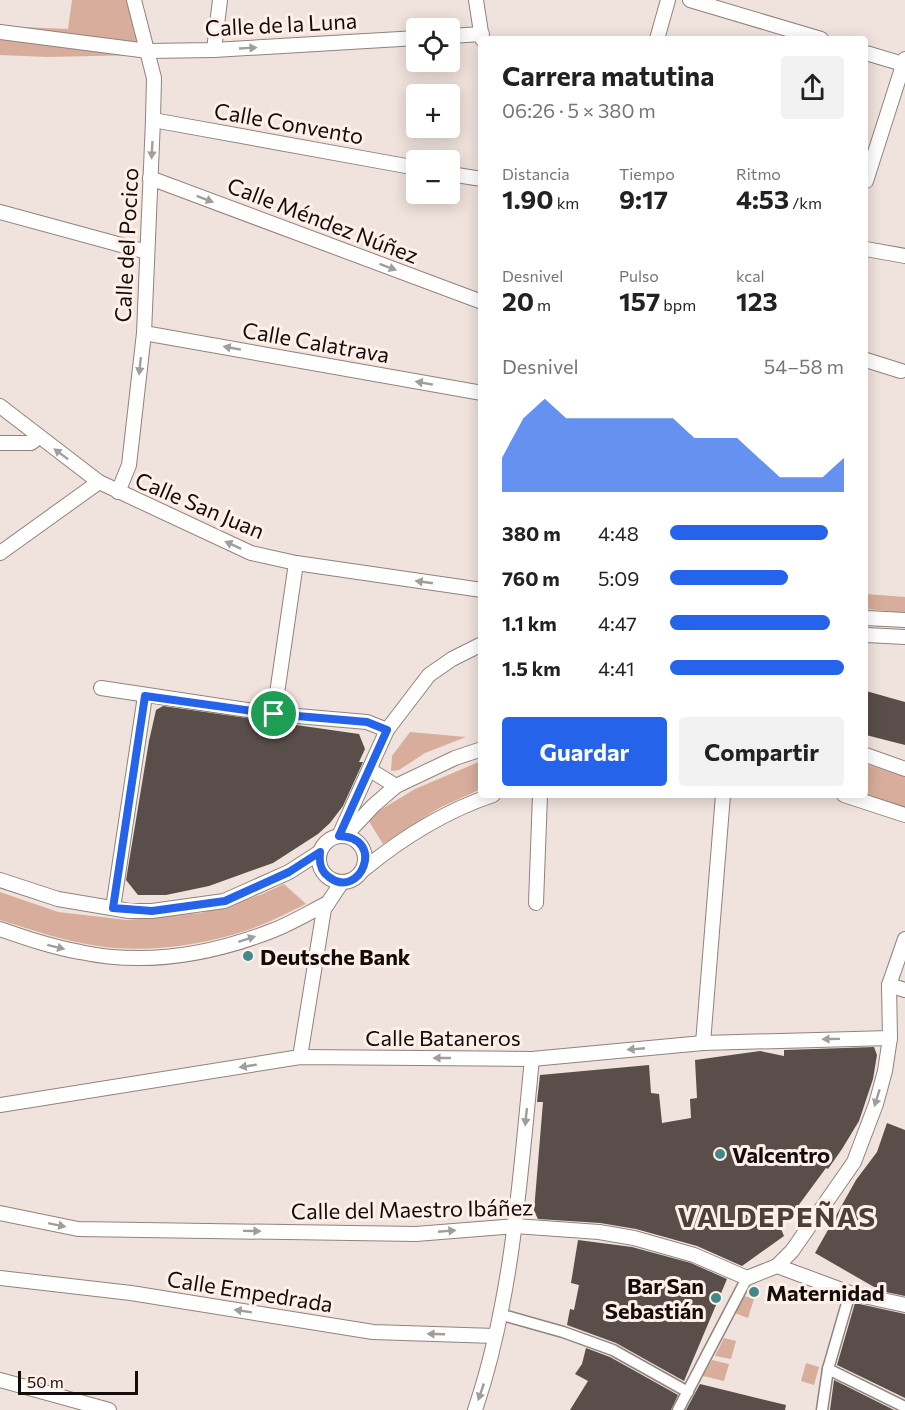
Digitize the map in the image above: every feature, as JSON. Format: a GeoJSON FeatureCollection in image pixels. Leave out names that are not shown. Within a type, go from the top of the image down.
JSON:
{"type":"FeatureCollection","features":[{"type":"Feature","properties":{"kind":"street","name":"Calle del Pocico"},"geometry":{"type":"LineString","coordinates":[[118,492],[129,465],[144,333],[153,120],[154,78],[134,0]]}},
{"type":"Feature","properties":{"kind":"street"},"geometry":{"type":"LineString","coordinates":[[214,50],[220,0]]}},
{"type":"Feature","properties":{"kind":"street"},"geometry":{"type":"LineString","coordinates":[[476,0],[482,36]]}},
{"type":"Feature","properties":{"kind":"street"},"geometry":{"type":"LineString","coordinates":[[658,36],[668,0]]}},
{"type":"Feature","properties":{"kind":"street"},"geometry":{"type":"LineString","coordinates":[[690,0],[811,36]]}},
{"type":"Feature","properties":{"kind":"street","name":"Calle de la Luna"},"geometry":{"type":"LineString","coordinates":[[1,36],[148,51],[214,50],[406,39]]}},
{"type":"Feature","properties":{"kind":"street"},"geometry":{"type":"LineString","coordinates":[[460,36],[478,37]]}},
{"type":"Feature","properties":{"kind":"street"},"geometry":{"type":"LineString","coordinates":[[868,53],[904,62],[872,140],[868,168]]}},
{"type":"Feature","properties":{"kind":"street","name":"Calle Convento"},"geometry":{"type":"LineString","coordinates":[[153,120],[406,166]]}},
{"type":"Feature","properties":{"kind":"street"},"geometry":{"type":"LineString","coordinates":[[460,176],[478,178]]}},
{"type":"Feature","properties":{"kind":"street","name":"Calle Méndez Núñez"},"geometry":{"type":"LineString","coordinates":[[150,178],[478,301]]}},
{"type":"Feature","properties":{"kind":"street"},"geometry":{"type":"LineString","coordinates":[[0,212],[147,252]]}},
{"type":"Feature","properties":{"kind":"street"},"geometry":{"type":"LineString","coordinates":[[868,249],[905,256]]}},
{"type":"Feature","properties":{"kind":"street","name":"Calle Calatrava"},"geometry":{"type":"LineString","coordinates":[[144,333],[478,392]]}},
{"type":"Feature","properties":{"kind":"street"},"geometry":{"type":"LineString","coordinates":[[868,361],[901,371]]}},
{"type":"Feature","properties":{"kind":"street","name":"Calle San Juan"},"geometry":{"type":"LineString","coordinates":[[0,406],[99,482],[251,553],[296,563],[478,589]]}},
{"type":"Feature","properties":{"kind":"street"},"geometry":{"type":"LineString","coordinates":[[0,442],[31,443],[39,437]]}},
{"type":"Feature","properties":{"kind":"street"},"geometry":{"type":"LineString","coordinates":[[0,553],[99,482]]}},
{"type":"Feature","properties":{"kind":"street"},"geometry":{"type":"LineString","coordinates":[[274,714],[296,563]]}},
{"type":"Feature","properties":{"kind":"street"},"geometry":{"type":"LineString","coordinates":[[868,618],[905,620]]}},
{"type":"Feature","properties":{"kind":"street"},"geometry":{"type":"LineString","coordinates":[[868,635],[905,637]]}},
{"type":"Feature","properties":{"kind":"street"},"geometry":{"type":"LineString","coordinates":[[342,836],[387,730],[429,675],[452,659],[478,646]]}},
{"type":"Feature","properties":{"kind":"street"},"geometry":{"type":"LineString","coordinates":[[101,688],[274,714],[367,722],[387,730]]}},
{"type":"Feature","properties":{"kind":"street"},"geometry":{"type":"LineString","coordinates":[[113,908],[145,696]]}},
{"type":"Feature","properties":{"kind":"street"},"geometry":{"type":"LineString","coordinates":[[0,880],[58,899],[113,908],[152,911],[225,901],[289,872],[320,852],[327,841],[342,836],[396,786],[455,758],[478,750]]}},
{"type":"Feature","properties":{"kind":"street"},"geometry":{"type":"LineString","coordinates":[[868,756],[905,770]]}},
{"type":"Feature","properties":{"kind":"street"},"geometry":{"type":"LineString","coordinates":[[370,770],[396,786]]}},
{"type":"Feature","properties":{"kind":"street"},"geometry":{"type":"LineString","coordinates":[[320,852],[320,866],[335,881],[354,879],[383,853],[449,812],[485,798]]}},
{"type":"Feature","properties":{"kind":"street"},"geometry":{"type":"LineString","coordinates":[[536,903],[540,798]]}},
{"type":"Feature","properties":{"kind":"street"},"geometry":{"type":"LineString","coordinates":[[703,1043],[723,798]]}},
{"type":"Feature","properties":{"kind":"street"},"geometry":{"type":"LineString","coordinates":[[853,798],[905,815]]}},
{"type":"Feature","properties":{"kind":"street"},"geometry":{"type":"LineString","coordinates":[[342,836],[358,842],[363,848],[365,863],[363,870]]}},
{"type":"Feature","properties":{"kind":"street"},"geometry":{"type":"LineString","coordinates":[[300,1057],[324,909],[342,882]]}},
{"type":"Feature","properties":{"kind":"street"},"geometry":{"type":"LineString","coordinates":[[0,929],[47,945],[81,953],[163,958],[200,953],[275,930],[328,903]]}},
{"type":"Feature","properties":{"kind":"street"},"geometry":{"type":"LineString","coordinates":[[678,1410],[747,1278],[777,1266],[792,1251],[854,1162],[885,1071],[890,1038],[889,985],[905,939]]}},
{"type":"Feature","properties":{"kind":"street"},"geometry":{"type":"LineString","coordinates":[[889,985],[905,990]]}},
{"type":"Feature","properties":{"kind":"street","name":"Calle Bataneros"},"geometry":{"type":"LineString","coordinates":[[0,1105],[300,1057],[532,1059],[703,1043],[890,1038]]}},
{"type":"Feature","properties":{"kind":"street"},"geometry":{"type":"LineString","coordinates":[[475,1410],[487,1374],[515,1226],[532,1059]]}},
{"type":"Feature","properties":{"kind":"street","name":"Calle del Maestro Ibáñez"},"geometry":{"type":"LineString","coordinates":[[0,1213],[78,1229],[416,1234],[515,1226],[599,1232],[634,1238],[694,1255],[747,1278]]}},
{"type":"Feature","properties":{"kind":"street"},"geometry":{"type":"LineString","coordinates":[[777,1266],[850,1293],[905,1305]]}},
{"type":"Feature","properties":{"kind":"street","name":"Calle Empedrada"},"geometry":{"type":"LineString","coordinates":[[0,1278],[131,1293],[373,1332],[495,1336]]}},
{"type":"Feature","properties":{"kind":"street"},"geometry":{"type":"LineString","coordinates":[[822,1410],[828,1369],[850,1293]]}},
{"type":"Feature","properties":{"kind":"street"},"geometry":{"type":"LineString","coordinates":[[499,1314],[562,1332],[613,1350],[688,1392]]}},
{"type":"Feature","properties":{"kind":"street"},"geometry":{"type":"LineString","coordinates":[[828,1369],[905,1407]]}},
{"type":"Feature","properties":{"kind":"street"},"geometry":{"type":"LineString","coordinates":[[0,1380],[65,1404],[109,1410]]}},
{"type":"Feature","properties":{"kind":"shaded area"},"geometry":{"type":"Polygon","coordinates":[[[72,0],[126,0],[142,55],[47,57],[0,55],[0,26],[68,29],[72,0]]]}},
{"type":"Feature","properties":{"kind":"shaded area"},"geometry":{"type":"Polygon","coordinates":[[[868,594],[905,597],[905,613],[868,609],[868,594]]]}},
{"type":"Feature","properties":{"kind":"shaded area"},"geometry":{"type":"Polygon","coordinates":[[[410,732],[466,737],[425,753],[399,770],[391,771],[392,756],[410,732]]]}},
{"type":"Feature","properties":{"kind":"shaded area"},"geometry":{"type":"Polygon","coordinates":[[[478,762],[478,790],[439,808],[383,844],[367,818],[415,789],[478,762]]]}},
{"type":"Feature","properties":{"kind":"shaded area"},"geometry":{"type":"Polygon","coordinates":[[[868,765],[905,777],[905,811],[868,796],[868,765]]]}},
{"type":"Feature","properties":{"kind":"shaded area"},"geometry":{"type":"Polygon","coordinates":[[[284,884],[306,904],[243,932],[180,946],[138,949],[98,946],[60,938],[0,920],[0,892],[58,912],[127,920],[201,913],[260,895],[284,884]]]}},
{"type":"Feature","properties":{"kind":"shaded area"},"geometry":{"type":"Polygon","coordinates":[[[744,1296],[754,1299],[748,1318],[735,1313],[744,1296]]]}},
{"type":"Feature","properties":{"kind":"shaded area"},"geometry":{"type":"Polygon","coordinates":[[[724,1338],[736,1341],[731,1359],[715,1356],[724,1338]]]}},
{"type":"Feature","properties":{"kind":"shaded area"},"geometry":{"type":"Polygon","coordinates":[[[712,1360],[729,1364],[724,1381],[703,1376],[712,1360]]]}},
{"type":"Feature","properties":{"kind":"shaded area"},"geometry":{"type":"Polygon","coordinates":[[[806,1363],[819,1367],[814,1385],[801,1381],[806,1363]]]}},
{"type":"Feature","properties":{"kind":"building"},"geometry":{"type":"Polygon","coordinates":[[[868,692],[905,702],[905,745],[868,736],[868,692]]]}},
{"type":"Feature","properties":{"kind":"building"},"geometry":{"type":"Polygon","coordinates":[[[163,706],[359,734],[365,749],[359,762],[363,762],[343,806],[330,823],[318,834],[273,863],[209,886],[166,895],[138,895],[126,880],[149,741],[156,710],[163,706]]]}},
{"type":"Feature","properties":{"kind":"building"},"geometry":{"type":"Polygon","coordinates":[[[874,1047],[877,1055],[873,1079],[859,1121],[828,1169],[826,1168],[781,1229],[784,1236],[742,1266],[697,1246],[636,1229],[600,1223],[538,1219],[534,1211],[543,1102],[537,1102],[540,1075],[649,1065],[651,1093],[659,1094],[662,1123],[691,1118],[690,1099],[697,1098],[695,1060],[760,1051],[784,1056],[784,1050],[874,1047]]]}},
{"type":"Feature","properties":{"kind":"building"},"geometry":{"type":"Polygon","coordinates":[[[887,1123],[905,1130],[905,1296],[881,1291],[815,1253],[856,1180],[877,1152],[887,1123]]]}},
{"type":"Feature","properties":{"kind":"building"},"geometry":{"type":"Polygon","coordinates":[[[578,1240],[632,1247],[691,1263],[727,1279],[684,1381],[616,1343],[567,1325],[570,1309],[574,1310],[579,1285],[571,1283],[578,1240]]]}},
{"type":"Feature","properties":{"kind":"building"},"geometry":{"type":"Polygon","coordinates":[[[855,1303],[905,1314],[905,1398],[837,1365],[855,1303]]]}},
{"type":"Feature","properties":{"kind":"building"},"geometry":{"type":"Polygon","coordinates":[[[586,1348],[610,1357],[678,1395],[671,1410],[570,1410],[588,1381],[575,1374],[582,1364],[586,1348]]]}},
{"type":"Feature","properties":{"kind":"building"},"geometry":{"type":"Polygon","coordinates":[[[834,1380],[894,1410],[830,1410],[834,1380]]]}},
{"type":"Feature","properties":{"kind":"building"},"geometry":{"type":"Polygon","coordinates":[[[700,1384],[786,1405],[785,1410],[686,1410],[700,1384]]]}},
{"type":"Feature","properties":{"kind":"place","name":"Deutsche Bank"},"geometry":{"type":"Point","coordinates":[248,956]}},
{"type":"Feature","properties":{"kind":"place","name":"Valcentro"},"geometry":{"type":"Point","coordinates":[720,1154]}},
{"type":"Feature","properties":{"kind":"place","name":"Maternidad"},"geometry":{"type":"Point","coordinates":[754,1292]}},
{"type":"Feature","properties":{"kind":"place","name":"Bar San Sebastián"},"geometry":{"type":"Point","coordinates":[716,1298]}},
{"type":"Feature","properties":{"kind":"district","name":"VALDEPEÑAS"},"geometry":{"type":"Point","coordinates":[777,1216]}},
{"type":"Feature","properties":{"kind":"route"},"geometry":{"type":"LineString","coordinates":[[145,696],[274,714],[367,722],[387,730],[339,836],[352,838],[363,848],[365,863],[359,875],[342,882],[328,877],[320,866],[320,852],[289,872],[225,901],[152,911],[113,908],[145,696]]}}]}
